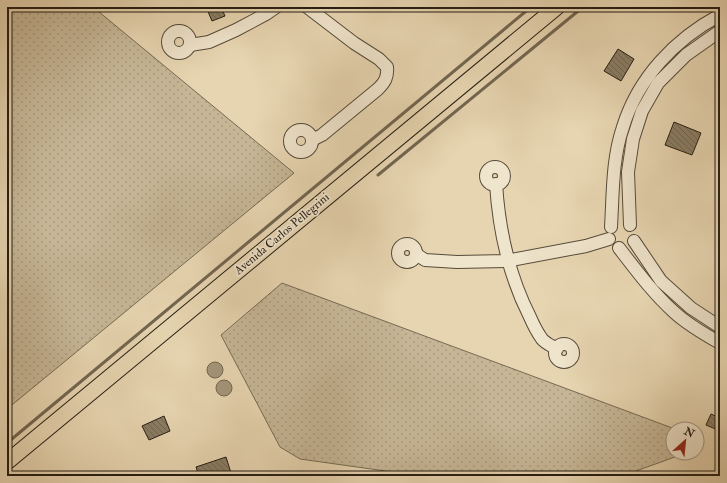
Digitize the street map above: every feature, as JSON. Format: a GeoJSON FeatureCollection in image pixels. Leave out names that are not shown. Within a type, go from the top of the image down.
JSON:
{"type":"FeatureCollection","features":[{"type":"Feature","properties":{"kind":"main road","name":"Avenida Carlos Pellegrini"},"geometry":{"type":"LineString","coordinates":[[7,462],[557,7]]}},
{"type":"Feature","properties":{"kind":"street"},"geometry":{"type":"LineString","coordinates":[[190,45],[209,42],[236,30],[276,7]]}},
{"type":"Feature","properties":{"kind":"street"},"geometry":{"type":"LineString","coordinates":[[307,7],[354,43],[379,59],[387,67],[388,74],[385,82],[378,89],[322,136],[312,140]]}},
{"type":"Feature","properties":{"kind":"street"},"geometry":{"type":"LineString","coordinates":[[720,15],[706,22],[679,42],[656,66],[635,97],[622,127],[616,160],[611,227],[608,235],[609,240],[614,246],[619,248],[650,286],[674,312],[700,332],[720,343]]}},
{"type":"Feature","properties":{"kind":"street"},"geometry":{"type":"LineString","coordinates":[[720,31],[686,55],[658,83],[642,111],[634,139],[628,172],[630,225],[635,232],[634,241],[661,281],[690,308],[720,327]]}},
{"type":"Feature","properties":{"kind":"street"},"geometry":{"type":"LineString","coordinates":[[496,184],[498,210],[509,260],[525,308],[542,340],[557,349]]}},
{"type":"Feature","properties":{"kind":"street"},"geometry":{"type":"LineString","coordinates":[[611,227],[618,222],[630,225]]}},
{"type":"Feature","properties":{"kind":"street"},"geometry":{"type":"LineString","coordinates":[[416,254],[426,260],[457,262],[509,260],[586,246],[609,240]]}},
{"type":"Feature","properties":{"kind":"street"},"geometry":{"type":"LineString","coordinates":[[619,248],[627,247],[634,241]]}},
{"type":"Feature","properties":{"kind":"shaded area"},"geometry":{"type":"Polygon","coordinates":[[[7,7],[93,7],[294,173],[7,409],[7,7]]]}},
{"type":"Feature","properties":{"kind":"shaded area"},"geometry":{"type":"Polygon","coordinates":[[[282,283],[665,425],[665,461],[622,476],[421,476],[300,459],[280,447],[221,335],[282,283]]]}},
{"type":"Feature","properties":{"kind":"shaded area"},"geometry":{"type":"Polygon","coordinates":[[[212,362],[218,362],[223,367],[221,376],[218,378],[212,378],[207,373],[207,367],[212,362]]]}},
{"type":"Feature","properties":{"kind":"shaded area"},"geometry":{"type":"Polygon","coordinates":[[[221,380],[227,380],[232,385],[230,394],[227,396],[221,396],[216,391],[216,385],[221,380]]]}},
{"type":"Feature","properties":{"kind":"building"},"geometry":{"type":"Polygon","coordinates":[[[206,7],[221,7],[225,16],[212,21],[206,7]]]}},
{"type":"Feature","properties":{"kind":"building"},"geometry":{"type":"Polygon","coordinates":[[[618,49],[634,59],[621,81],[604,71],[618,49]]]}},
{"type":"Feature","properties":{"kind":"building"},"geometry":{"type":"Polygon","coordinates":[[[674,122],[701,133],[692,155],[665,145],[674,122]]]}},
{"type":"Feature","properties":{"kind":"building"},"geometry":{"type":"Polygon","coordinates":[[[711,414],[720,418],[720,431],[706,425],[711,414]]]}},
{"type":"Feature","properties":{"kind":"building"},"geometry":{"type":"Polygon","coordinates":[[[164,416],[170,431],[149,440],[142,426],[164,416]]]}},
{"type":"Feature","properties":{"kind":"building"},"geometry":{"type":"Polygon","coordinates":[[[226,457],[232,476],[199,476],[196,467],[226,457]]]}},
{"type":"Feature","properties":{"kind":"waterway"},"geometry":{"type":"LineString","coordinates":[[7,443],[531,7]]}},
{"type":"Feature","properties":{"kind":"waterway"},"geometry":{"type":"LineString","coordinates":[[378,175],[583,7]]}}]}
